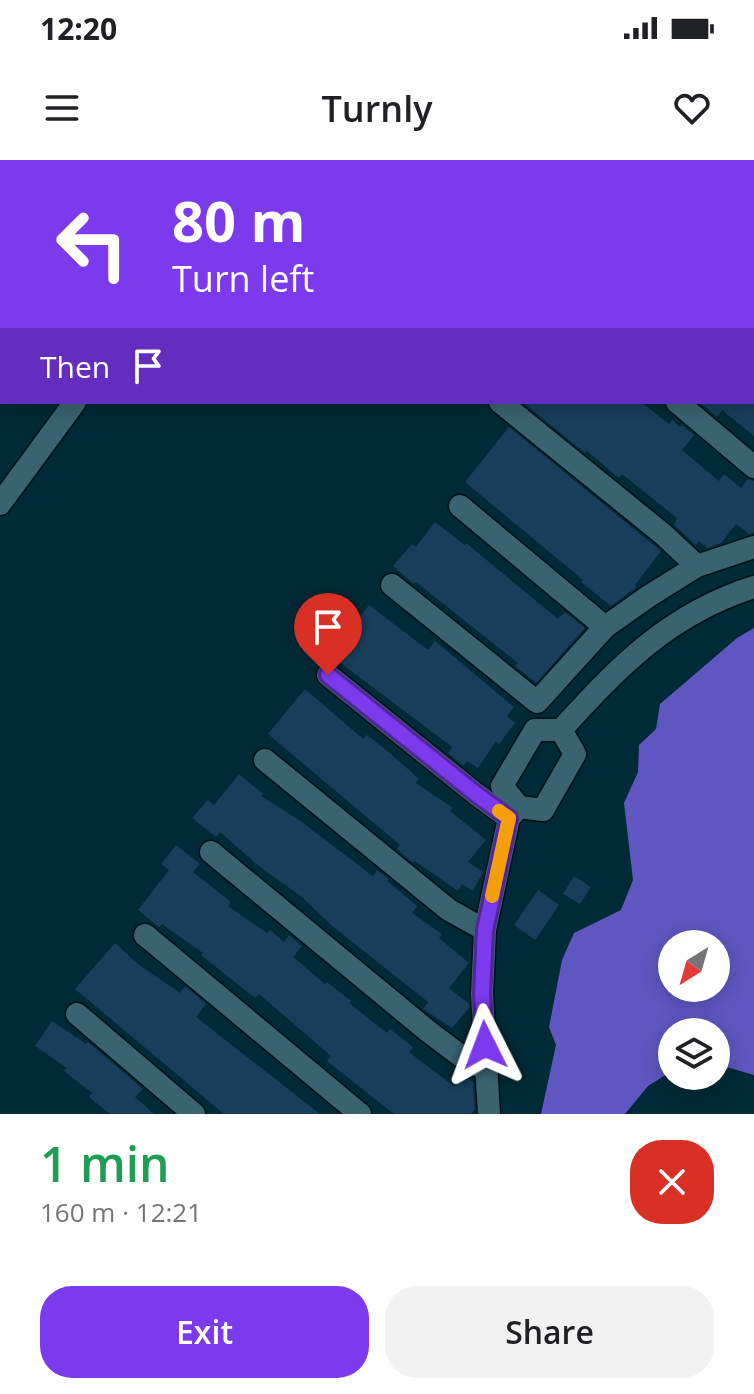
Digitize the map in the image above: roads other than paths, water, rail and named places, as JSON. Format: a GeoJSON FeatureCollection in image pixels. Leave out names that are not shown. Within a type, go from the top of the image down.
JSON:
{"type":"FeatureCollection","features":[{"type":"Feature","properties":{"kind":"street"},"geometry":{"type":"LineString","coordinates":[[0,504],[74,404]]}},
{"type":"Feature","properties":{"kind":"street"},"geometry":{"type":"LineString","coordinates":[[502,404],[641,516],[697,566]]}},
{"type":"Feature","properties":{"kind":"street"},"geometry":{"type":"LineString","coordinates":[[679,404],[754,467]]}},
{"type":"Feature","properties":{"kind":"street"},"geometry":{"type":"LineString","coordinates":[[460,506],[605,627]]}},
{"type":"Feature","properties":{"kind":"street"},"geometry":{"type":"LineString","coordinates":[[392,585],[537,702],[605,627],[697,566],[754,547]]}},
{"type":"Feature","properties":{"kind":"street"},"geometry":{"type":"LineString","coordinates":[[489,1114],[482,994],[485,930],[514,812],[502,786],[535,730],[561,730],[610,676],[650,640],[694,613],[754,587]]}},
{"type":"Feature","properties":{"kind":"street"},"geometry":{"type":"LineString","coordinates":[[328,675],[476,794],[514,812],[543,810],[575,754],[561,730]]}},
{"type":"Feature","properties":{"kind":"street"},"geometry":{"type":"LineString","coordinates":[[265,760],[449,910],[485,930]]}},
{"type":"Feature","properties":{"kind":"street"},"geometry":{"type":"LineString","coordinates":[[211,852],[429,1032],[486,1070]]}},
{"type":"Feature","properties":{"kind":"street"},"geometry":{"type":"LineString","coordinates":[[145,935],[360,1114]]}},
{"type":"Feature","properties":{"kind":"street"},"geometry":{"type":"LineString","coordinates":[[77,1014],[194,1114]]}}]}
